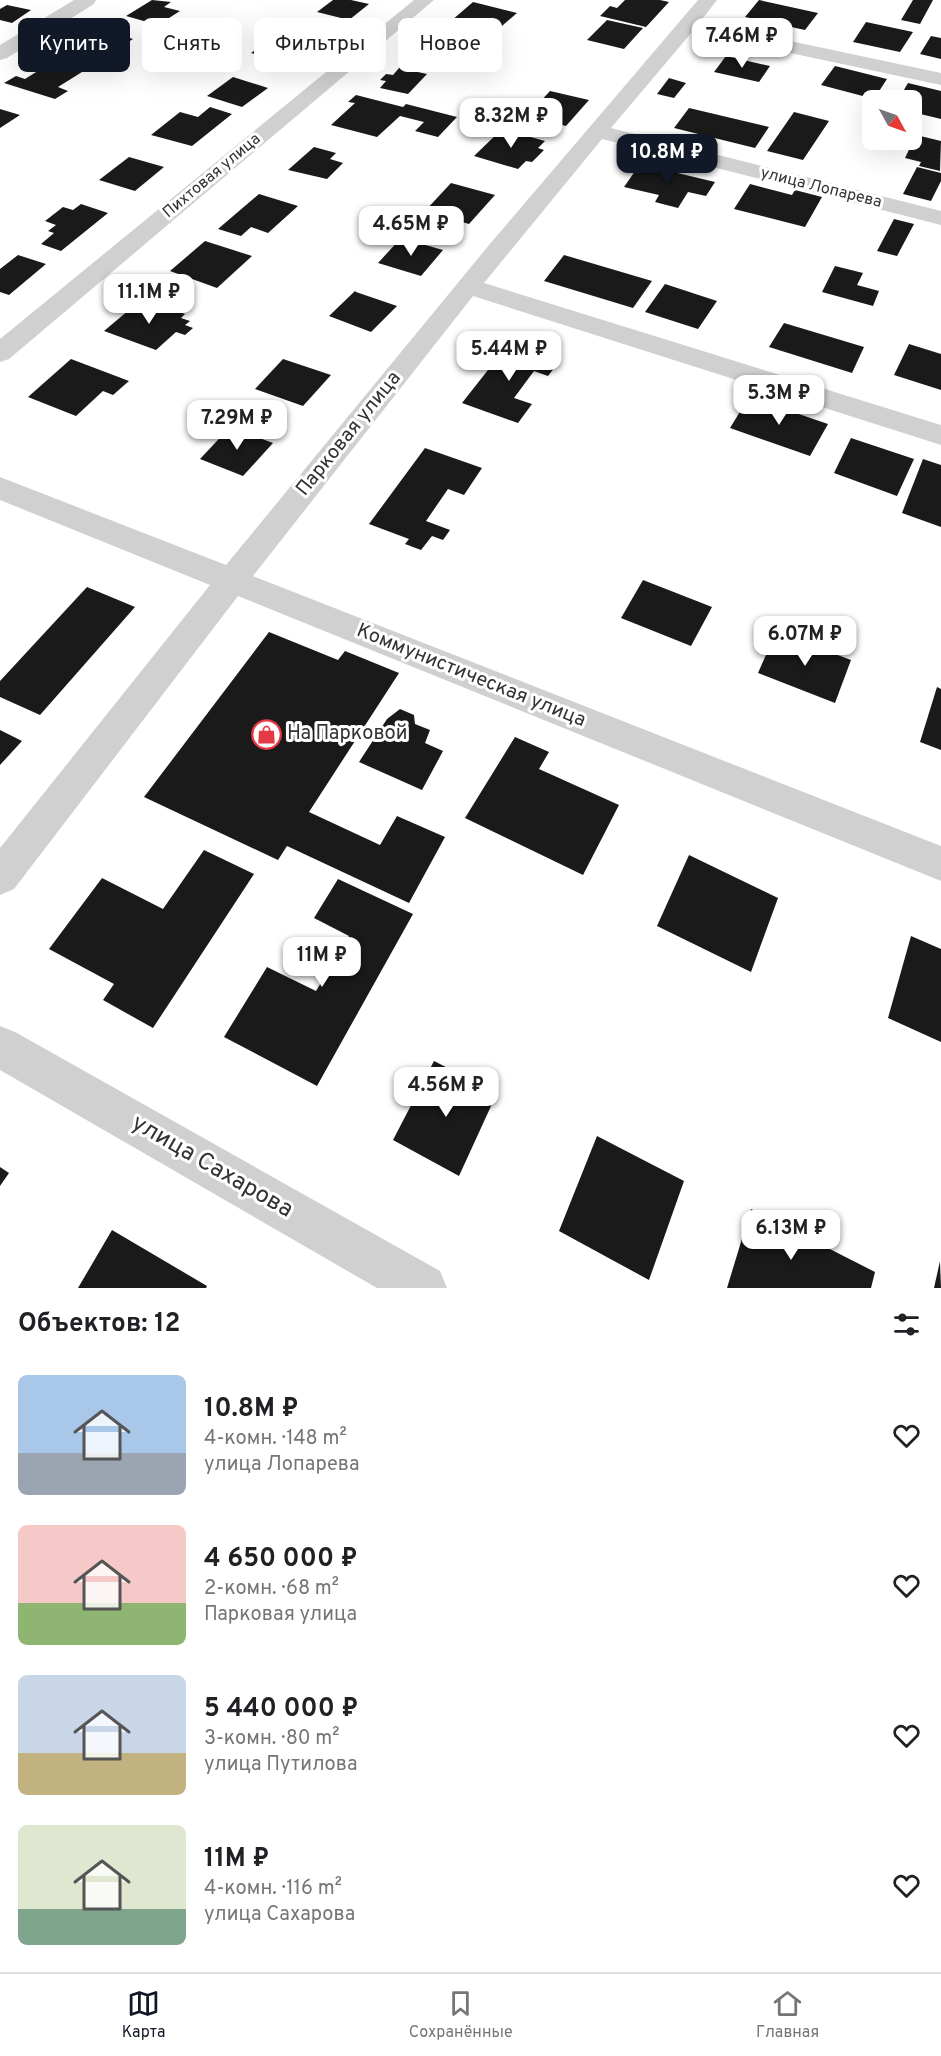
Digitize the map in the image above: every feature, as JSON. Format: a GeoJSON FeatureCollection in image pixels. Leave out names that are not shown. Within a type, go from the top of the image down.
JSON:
{"type":"FeatureCollection","features":[{"type":"Feature","properties":{"kind":"street"},"geometry":{"type":"LineString","coordinates":[[0,54],[87,0]]}},
{"type":"Feature","properties":{"kind":"street","name":"Пихтовая улица"},"geometry":{"type":"LineString","coordinates":[[0,353],[425,0]]}},
{"type":"Feature","properties":{"kind":"street","name":"Парковая улица"},"geometry":{"type":"LineString","coordinates":[[0,877],[231,580],[468,286],[708,0]]}},
{"type":"Feature","properties":{"kind":"street"},"geometry":{"type":"LineString","coordinates":[[687,25],[941,79]]}},
{"type":"Feature","properties":{"kind":"street","name":"улица Лопарева"},"geometry":{"type":"LineString","coordinates":[[596,131],[941,218]]}},
{"type":"Feature","properties":{"kind":"street"},"geometry":{"type":"LineString","coordinates":[[468,286],[941,435]]}},
{"type":"Feature","properties":{"kind":"street","name":"Коммунистическая улица"},"geometry":{"type":"LineString","coordinates":[[0,488],[941,864]]}},
{"type":"Feature","properties":{"kind":"street","name":"улица Сахарова"},"geometry":{"type":"LineString","coordinates":[[0,1047],[423,1288]]}},
{"type":"Feature","properties":{"kind":"building"},"geometry":{"type":"Polygon","coordinates":[[[152,0],[171,2],[164,7],[180,11],[169,18],[142,18],[142,20],[126,16],[152,0]]]}},
{"type":"Feature","properties":{"kind":"building"},"geometry":{"type":"Polygon","coordinates":[[[333,0],[351,0],[369,4],[352,18],[317,12],[333,0]]]}},
{"type":"Feature","properties":{"kind":"building"},"geometry":{"type":"Polygon","coordinates":[[[625,0],[669,2],[646,27],[600,16],[610,6],[617,8],[625,0]]]}},
{"type":"Feature","properties":{"kind":"building"},"geometry":{"type":"Polygon","coordinates":[[[759,0],[818,13],[805,30],[745,17],[759,0]]]}},
{"type":"Feature","properties":{"kind":"building"},"geometry":{"type":"Polygon","coordinates":[[[913,0],[933,0],[920,24],[901,20],[913,0]]]}},
{"type":"Feature","properties":{"kind":"building"},"geometry":{"type":"Polygon","coordinates":[[[473,2],[517,13],[502,26],[502,18],[454,18],[473,2]]]}},
{"type":"Feature","properties":{"kind":"building"},"geometry":{"type":"Polygon","coordinates":[[[7,5],[31,10],[12,23],[0,20],[0,9],[7,5]]]}},
{"type":"Feature","properties":{"kind":"building"},"geometry":{"type":"Polygon","coordinates":[[[607,20],[643,28],[624,49],[587,40],[607,20]]]}},
{"type":"Feature","properties":{"kind":"building"},"geometry":{"type":"Polygon","coordinates":[[[866,22],[913,32],[900,52],[853,42],[866,22]]]}},
{"type":"Feature","properties":{"kind":"building"},"geometry":{"type":"Polygon","coordinates":[[[931,36],[941,38],[941,59],[920,54],[931,36]]]}},
{"type":"Feature","properties":{"kind":"building"},"geometry":{"type":"Polygon","coordinates":[[[726,56],[770,66],[759,82],[714,72],[726,56]]]}},
{"type":"Feature","properties":{"kind":"building"},"geometry":{"type":"Polygon","coordinates":[[[835,66],[887,79],[880,90],[862,90],[862,96],[821,85],[835,66]]]}},
{"type":"Feature","properties":{"kind":"building"},"geometry":{"type":"Polygon","coordinates":[[[398,69],[398,72],[427,74],[408,94],[380,88],[386,81],[380,80],[386,74],[393,75],[398,69]]]}},
{"type":"Feature","properties":{"kind":"building"},"geometry":{"type":"Polygon","coordinates":[[[36,72],[82,72],[58,87],[68,91],[55,99],[4,83],[16,76],[25,79],[36,72]]]}},
{"type":"Feature","properties":{"kind":"building"},"geometry":{"type":"Polygon","coordinates":[[[233,77],[268,88],[242,107],[207,96],[233,77]]]}},
{"type":"Feature","properties":{"kind":"building"},"geometry":{"type":"Polygon","coordinates":[[[669,78],[686,83],[674,98],[657,94],[669,78]]]}},
{"type":"Feature","properties":{"kind":"building"},"geometry":{"type":"Polygon","coordinates":[[[908,83],[941,91],[941,119],[922,114],[922,90],[904,90],[908,83]]]}},
{"type":"Feature","properties":{"kind":"building"},"geometry":{"type":"Polygon","coordinates":[[[550,91],[589,100],[566,126],[527,116],[550,91]]]}},
{"type":"Feature","properties":{"kind":"building"},"geometry":{"type":"Polygon","coordinates":[[[356,95],[403,107],[406,104],[457,117],[438,137],[415,131],[424,122],[400,116],[377,137],[331,125],[355,103],[348,102],[356,95]]]}},
{"type":"Feature","properties":{"kind":"building"},"geometry":{"type":"Polygon","coordinates":[[[210,107],[232,114],[192,146],[151,135],[180,112],[198,117],[210,107]]]}},
{"type":"Feature","properties":{"kind":"building"},"geometry":{"type":"Polygon","coordinates":[[[689,108],[769,127],[755,148],[674,128],[689,108]]]}},
{"type":"Feature","properties":{"kind":"building"},"geometry":{"type":"Polygon","coordinates":[[[0,109],[20,115],[0,128],[0,109]]]}},
{"type":"Feature","properties":{"kind":"building"},"geometry":{"type":"Polygon","coordinates":[[[794,112],[829,121],[803,160],[767,151],[794,112]]]}},
{"type":"Feature","properties":{"kind":"building"},"geometry":{"type":"Polygon","coordinates":[[[502,129],[545,141],[538,148],[544,150],[532,162],[526,161],[518,169],[474,156],[502,129]]]}},
{"type":"Feature","properties":{"kind":"building"},"geometry":{"type":"Polygon","coordinates":[[[922,136],[941,141],[940,171],[919,166],[921,162],[905,158],[909,150],[922,150],[922,136]]]}},
{"type":"Feature","properties":{"kind":"building"},"geometry":{"type":"Polygon","coordinates":[[[314,147],[336,153],[330,159],[343,163],[327,179],[288,170],[314,147]]]}},
{"type":"Feature","properties":{"kind":"building"},"geometry":{"type":"Polygon","coordinates":[[[129,157],[164,167],[135,191],[99,180],[129,157]]]}},
{"type":"Feature","properties":{"kind":"building"},"geometry":{"type":"Polygon","coordinates":[[[640,164],[715,182],[706,196],[688,192],[678,208],[655,202],[659,195],[624,187],[640,164]]]}},
{"type":"Feature","properties":{"kind":"building"},"geometry":{"type":"Polygon","coordinates":[[[917,167],[941,173],[941,181],[931,201],[903,194],[917,167]]]}},
{"type":"Feature","properties":{"kind":"building"},"geometry":{"type":"Polygon","coordinates":[[[451,183],[495,195],[469,224],[425,211],[451,183]]]}},
{"type":"Feature","properties":{"kind":"building"},"geometry":{"type":"Polygon","coordinates":[[[750,184],[792,195],[795,190],[822,197],[805,227],[734,209],[750,184]]]}},
{"type":"Feature","properties":{"kind":"building"},"geometry":{"type":"Polygon","coordinates":[[[259,194],[298,206],[268,233],[251,227],[241,236],[218,229],[259,194]]]}},
{"type":"Feature","properties":{"kind":"building"},"geometry":{"type":"Polygon","coordinates":[[[81,204],[108,213],[61,251],[41,244],[54,233],[48,231],[56,225],[45,221],[63,207],[73,210],[81,204]]]}},
{"type":"Feature","properties":{"kind":"building"},"geometry":{"type":"Polygon","coordinates":[[[894,219],[914,224],[897,256],[877,251],[894,219]]]}},
{"type":"Feature","properties":{"kind":"building"},"geometry":{"type":"Polygon","coordinates":[[[401,238],[443,250],[421,276],[378,263],[401,238]]]}},
{"type":"Feature","properties":{"kind":"building"},"geometry":{"type":"Polygon","coordinates":[[[205,241],[252,256],[217,288],[170,271],[205,241]]]}},
{"type":"Feature","properties":{"kind":"building"},"geometry":{"type":"Polygon","coordinates":[[[18,255],[46,264],[9,295],[0,292],[0,269],[18,255]]]}},
{"type":"Feature","properties":{"kind":"building"},"geometry":{"type":"Polygon","coordinates":[[[564,255],[652,281],[633,308],[544,281],[564,255]]]}},
{"type":"Feature","properties":{"kind":"building"},"geometry":{"type":"Polygon","coordinates":[[[835,266],[863,273],[857,285],[879,291],[873,306],[822,292],[835,266]]]}},
{"type":"Feature","properties":{"kind":"building"},"geometry":{"type":"Polygon","coordinates":[[[665,284],[717,301],[698,329],[645,312],[665,284]]]}},
{"type":"Feature","properties":{"kind":"building"},"geometry":{"type":"Polygon","coordinates":[[[355,291],[397,306],[371,332],[329,316],[355,291]]]}},
{"type":"Feature","properties":{"kind":"building"},"geometry":{"type":"Polygon","coordinates":[[[142,299],[185,314],[181,318],[190,321],[185,325],[193,328],[185,335],[176,332],[156,350],[104,331],[142,299]]]}},
{"type":"Feature","properties":{"kind":"building"},"geometry":{"type":"Polygon","coordinates":[[[784,323],[864,347],[852,373],[769,347],[784,323]]]}},
{"type":"Feature","properties":{"kind":"building"},"geometry":{"type":"Polygon","coordinates":[[[510,342],[561,359],[548,376],[534,371],[514,398],[532,404],[518,423],[462,403],[510,342]]]}},
{"type":"Feature","properties":{"kind":"building"},"geometry":{"type":"Polygon","coordinates":[[[909,344],[941,354],[941,390],[894,375],[909,344]]]}},
{"type":"Feature","properties":{"kind":"building"},"geometry":{"type":"Polygon","coordinates":[[[71,359],[129,381],[113,395],[103,391],[76,416],[28,397],[71,359]]]}},
{"type":"Feature","properties":{"kind":"building"},"geometry":{"type":"Polygon","coordinates":[[[283,359],[331,375],[303,406],[255,389],[283,359]]]}},
{"type":"Feature","properties":{"kind":"building"},"geometry":{"type":"Polygon","coordinates":[[[749,397],[828,424],[810,456],[730,428],[749,397]]]}},
{"type":"Feature","properties":{"kind":"building"},"geometry":{"type":"Polygon","coordinates":[[[230,427],[273,443],[243,476],[200,459],[230,427]]]}},
{"type":"Feature","properties":{"kind":"building"},"geometry":{"type":"Polygon","coordinates":[[[851,438],[914,459],[897,496],[834,473],[851,438]]]}},
{"type":"Feature","properties":{"kind":"building"},"geometry":{"type":"Polygon","coordinates":[[[425,448],[482,468],[464,495],[448,489],[426,521],[450,530],[443,540],[432,536],[421,550],[405,544],[409,539],[369,524],[425,448]]]}},
{"type":"Feature","properties":{"kind":"building"},"geometry":{"type":"Polygon","coordinates":[[[923,459],[941,465],[941,527],[902,513],[923,459]]]}},
{"type":"Feature","properties":{"kind":"building"},"geometry":{"type":"Polygon","coordinates":[[[643,580],[712,607],[691,646],[621,618],[643,580]]]}},
{"type":"Feature","properties":{"kind":"building"},"geometry":{"type":"Polygon","coordinates":[[[87,587],[135,607],[40,715],[0,697],[0,681],[87,587]]]}},
{"type":"Feature","properties":{"kind":"building"},"geometry":{"type":"Polygon","coordinates":[[[269,632],[338,660],[345,651],[399,673],[309,812],[380,845],[397,816],[445,837],[409,903],[287,846],[278,860],[144,797],[269,632]]]}},
{"type":"Feature","properties":{"kind":"building"},"geometry":{"type":"Polygon","coordinates":[[[776,632],[851,660],[835,703],[758,673],[776,632]]]}},
{"type":"Feature","properties":{"kind":"building"},"geometry":{"type":"Polygon","coordinates":[[[937,687],[941,689],[941,750],[920,742],[937,687]]]}},
{"type":"Feature","properties":{"kind":"building"},"geometry":{"type":"Polygon","coordinates":[[[400,709],[414,715],[415,724],[430,730],[425,743],[443,751],[422,790],[359,762],[387,719],[400,709]]]}},
{"type":"Feature","properties":{"kind":"building"},"geometry":{"type":"Polygon","coordinates":[[[0,730],[22,741],[0,765],[0,730]]]}},
{"type":"Feature","properties":{"kind":"building"},"geometry":{"type":"Polygon","coordinates":[[[515,737],[549,752],[539,769],[619,805],[583,875],[465,818],[515,737]]]}},
{"type":"Feature","properties":{"kind":"building"},"geometry":{"type":"Polygon","coordinates":[[[204,850],[254,874],[153,1028],[103,1000],[114,984],[49,949],[102,878],[163,909],[204,850]]]}},
{"type":"Feature","properties":{"kind":"building"},"geometry":{"type":"Polygon","coordinates":[[[689,855],[778,898],[751,972],[657,926],[689,855]]]}},
{"type":"Feature","properties":{"kind":"building"},"geometry":{"type":"Polygon","coordinates":[[[338,879],[413,914],[317,1086],[224,1037],[267,967],[316,991],[349,936],[314,918],[338,879]]]}},
{"type":"Feature","properties":{"kind":"building"},"geometry":{"type":"Polygon","coordinates":[[[911,936],[941,949],[941,1042],[888,1018],[911,936]]]}},
{"type":"Feature","properties":{"kind":"building"},"geometry":{"type":"Polygon","coordinates":[[[434,1061],[497,1093],[459,1176],[393,1140],[434,1061]]]}},
{"type":"Feature","properties":{"kind":"building"},"geometry":{"type":"Polygon","coordinates":[[[597,1136],[684,1181],[649,1280],[559,1231],[597,1136]]]}},
{"type":"Feature","properties":{"kind":"building"},"geometry":{"type":"Polygon","coordinates":[[[0,1167],[9,1173],[0,1186],[0,1167]]]}},
{"type":"Feature","properties":{"kind":"building"},"geometry":{"type":"Polygon","coordinates":[[[751,1209],[875,1272],[871,1288],[727,1288],[751,1209]]]}},
{"type":"Feature","properties":{"kind":"building"},"geometry":{"type":"Polygon","coordinates":[[[112,1230],[207,1286],[206,1288],[78,1288],[112,1230]]]}},
{"type":"Feature","properties":{"kind":"building"},"geometry":{"type":"Polygon","coordinates":[[[940,1261],[941,1288],[934,1288],[940,1261]]]}},
{"type":"Feature","properties":{"kind":"place","name":"На Парковой"},"geometry":{"type":"Point","coordinates":[266,734]}}]}
